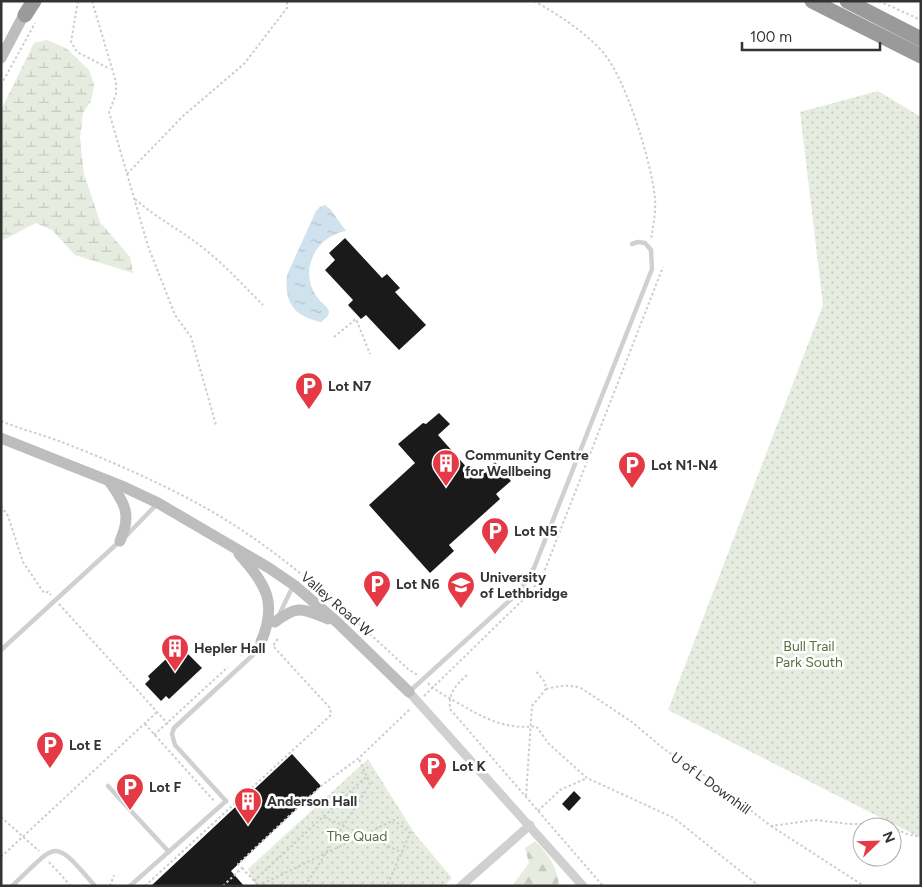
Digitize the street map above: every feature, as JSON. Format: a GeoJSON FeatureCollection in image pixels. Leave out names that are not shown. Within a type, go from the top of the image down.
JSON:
{"type":"FeatureCollection","features":[{"type":"Feature","properties":{"kind":"highway"},"geometry":{"type":"LineString","coordinates":[[812,1],[921,56]]}},
{"type":"Feature","properties":{"kind":"highway"},"geometry":{"type":"LineString","coordinates":[[847,1],[921,39]]}},
{"type":"Feature","properties":{"kind":"street"},"geometry":{"type":"LineString","coordinates":[[1,58],[32,9]]}},
{"type":"Feature","properties":{"kind":"street","name":"Valley Road W"},"geometry":{"type":"LineString","coordinates":[[1,438],[109,481],[158,503],[294,585],[338,623],[409,692],[583,886]]}},
{"type":"Feature","properties":{"kind":"street"},"geometry":{"type":"LineString","coordinates":[[109,481],[119,495],[127,516],[127,525],[120,541]]}},
{"type":"Feature","properties":{"kind":"street"},"geometry":{"type":"LineString","coordinates":[[231,546],[256,574],[266,594],[270,616],[256,641]]}},
{"type":"Feature","properties":{"kind":"street"},"geometry":{"type":"LineString","coordinates":[[276,622],[289,611],[297,608],[338,623]]}},
{"type":"Feature","properties":{"kind":"street"},"geometry":{"type":"LineString","coordinates":[[461,886],[530,825]]}},
{"type":"Feature","properties":{"kind":"lane"},"geometry":{"type":"LineString","coordinates":[[409,692],[520,591],[534,568],[652,269],[651,250],[645,243],[638,242],[632,244]]}},
{"type":"Feature","properties":{"kind":"lane"},"geometry":{"type":"LineString","coordinates":[[1,650],[54,599],[120,541],[158,503]]}},
{"type":"Feature","properties":{"kind":"lane"},"geometry":{"type":"LineString","coordinates":[[130,886],[227,800],[175,745],[172,734],[255,652],[256,641],[276,622],[294,585]]}},
{"type":"Feature","properties":{"kind":"lane"},"geometry":{"type":"LineString","coordinates":[[108,786],[169,852]]}},
{"type":"Feature","properties":{"kind":"lane"},"geometry":{"type":"LineString","coordinates":[[12,886],[50,851],[63,851],[95,886]]}},
{"type":"Feature","properties":{"kind":"path"},"geometry":{"type":"LineString","coordinates":[[78,1],[71,42],[78,52],[111,69]]}},
{"type":"Feature","properties":{"kind":"path"},"geometry":{"type":"LineString","coordinates":[[92,1],[116,82],[116,94],[109,112],[148,246],[175,315],[191,337],[216,425]]}},
{"type":"Feature","properties":{"kind":"path"},"geometry":{"type":"LineString","coordinates":[[127,174],[183,116],[244,64],[287,8],[287,1]]}},
{"type":"Feature","properties":{"kind":"path"},"geometry":{"type":"LineString","coordinates":[[534,1],[569,21],[603,52],[623,86],[646,157],[655,199],[651,250]]}},
{"type":"Feature","properties":{"kind":"path"},"geometry":{"type":"LineString","coordinates":[[879,1],[921,20]]}},
{"type":"Feature","properties":{"kind":"path"},"geometry":{"type":"LineString","coordinates":[[1,85],[32,9]]}},
{"type":"Feature","properties":{"kind":"path"},"geometry":{"type":"LineString","coordinates":[[134,198],[155,217],[197,243],[222,263],[263,305]]}},
{"type":"Feature","properties":{"kind":"path"},"geometry":{"type":"LineString","coordinates":[[387,886],[410,833],[394,820],[258,886],[238,864],[322,786],[359,758],[531,592],[544,572],[662,267]]}},
{"type":"Feature","properties":{"kind":"path"},"geometry":{"type":"LineString","coordinates":[[334,337],[356,319],[370,354]]}},
{"type":"Feature","properties":{"kind":"path"},"geometry":{"type":"LineString","coordinates":[[1,506],[8,516],[23,562],[44,593],[48,592],[174,730]]}},
{"type":"Feature","properties":{"kind":"path"},"geometry":{"type":"LineString","coordinates":[[145,886],[332,712],[273,646],[279,637]]}},
{"type":"Feature","properties":{"kind":"path"},"geometry":{"type":"LineString","coordinates":[[154,735],[256,641]]}},
{"type":"Feature","properties":{"kind":"path"},"geometry":{"type":"LineString","coordinates":[[526,797],[532,706],[546,689],[545,682],[535,670]]}},
{"type":"Feature","properties":{"kind":"path"},"geometry":{"type":"LineString","coordinates":[[467,675],[454,688],[448,698],[450,709],[603,886]]}},
{"type":"Feature","properties":{"kind":"path"},"geometry":{"type":"LineString","coordinates":[[423,678],[432,688],[487,720],[505,726],[536,726],[549,744],[587,778],[674,818],[759,886]]}},
{"type":"Feature","properties":{"kind":"path","name":"U of L Downhill"},"geometry":{"type":"LineString","coordinates":[[546,689],[560,685],[581,688],[632,722],[664,749],[714,782],[771,826],[864,886]]}},
{"type":"Feature","properties":{"kind":"path"},"geometry":{"type":"LineString","coordinates":[[1,857],[157,712]]}},
{"type":"Feature","properties":{"kind":"path"},"geometry":{"type":"LineString","coordinates":[[144,724],[225,813]]}},
{"type":"Feature","properties":{"kind":"path"},"geometry":{"type":"LineString","coordinates":[[305,886],[370,784],[359,758]]}},
{"type":"Feature","properties":{"kind":"path"},"geometry":{"type":"LineString","coordinates":[[254,881],[366,776]]}},
{"type":"Feature","properties":{"kind":"path"},"geometry":{"type":"LineString","coordinates":[[538,811],[560,790],[587,778]]}},
{"type":"Feature","properties":{"kind":"path"},"geometry":{"type":"LineString","coordinates":[[1,817],[12,829],[24,836],[71,886]]}},
{"type":"Feature","properties":{"kind":"path"},"geometry":{"type":"LineString","coordinates":[[324,817],[401,853]]}},
{"type":"Feature","properties":{"kind":"path"},"geometry":{"type":"LineString","coordinates":[[771,826],[815,820],[852,824]]}},
{"type":"Feature","properties":{"kind":"path"},"geometry":{"type":"LineString","coordinates":[[902,832],[921,837]]}},
{"type":"Feature","properties":{"kind":"path"},"geometry":{"type":"LineString","coordinates":[[223,886],[242,868]]}},
{"type":"Feature","properties":{"kind":"path"},"geometry":{"type":"LineString","coordinates":[[110,886],[114,875]]}},
{"type":"Feature","properties":{"kind":"green space"},"geometry":{"type":"Polygon","coordinates":[[[47,40],[66,48],[89,70],[94,85],[91,101],[83,113],[80,138],[84,174],[100,222],[130,257],[133,273],[75,255],[52,230],[36,223],[1,241],[1,110],[34,43],[47,40]]]}},
{"type":"Feature","properties":{"kind":"green space","name":"Bull Trail Park South"},"geometry":{"type":"Polygon","coordinates":[[[878,91],[921,117],[921,838],[902,828],[902,817],[879,817],[668,710],[823,305],[800,112],[878,91]]]}},
{"type":"Feature","properties":{"kind":"green space","name":"The Quad"},"geometry":{"type":"Polygon","coordinates":[[[368,759],[415,834],[452,878],[444,886],[258,886],[253,881],[248,869],[368,759]]]}},
{"type":"Feature","properties":{"kind":"green space"},"geometry":{"type":"Polygon","coordinates":[[[535,841],[552,861],[559,886],[512,886],[529,863],[525,848],[535,841]]]}},
{"type":"Feature","properties":{"kind":"water"},"geometry":{"type":"Polygon","coordinates":[[[325,205],[331,210],[346,231],[335,234],[326,240],[313,256],[310,266],[309,276],[312,287],[329,312],[328,316],[321,322],[304,316],[293,307],[289,301],[286,285],[287,275],[316,211],[325,205]]]}},
{"type":"Feature","properties":{"kind":"building"},"geometry":{"type":"Polygon","coordinates":[[[345,238],[382,278],[387,274],[400,288],[395,292],[426,325],[399,350],[366,315],[361,319],[348,305],[353,300],[325,270],[335,260],[329,253],[345,238]]]}},
{"type":"Feature","properties":{"kind":"building","name":"Community Centre for Wellbeing"},"geometry":{"type":"Polygon","coordinates":[[[439,413],[450,424],[438,435],[477,479],[495,462],[511,481],[496,494],[500,499],[449,545],[454,551],[430,573],[369,505],[415,463],[398,444],[423,423],[426,424],[439,413]]]}},
{"type":"Feature","properties":{"kind":"building","name":"Hepler Hall"},"geometry":{"type":"Polygon","coordinates":[[[180,646],[202,668],[169,699],[166,696],[161,701],[145,684],[150,679],[148,676],[180,646]]]}},
{"type":"Feature","properties":{"kind":"building","name":"Anderson Hall"},"geometry":{"type":"Polygon","coordinates":[[[292,754],[321,786],[231,871],[244,886],[151,886],[292,754]]]}},
{"type":"Feature","properties":{"kind":"building"},"geometry":{"type":"Polygon","coordinates":[[[574,791],[581,798],[569,811],[562,804],[574,791]]]}},
{"type":"Feature","properties":{"kind":"place","name":"Lot N7"},"geometry":{"type":"Point","coordinates":[309,410]}},
{"type":"Feature","properties":{"kind":"place","name":"Community Centre for Wellbeing"},"geometry":{"type":"Point","coordinates":[446,487]}},
{"type":"Feature","properties":{"kind":"place","name":"Lot N1-N4"},"geometry":{"type":"Point","coordinates":[632,489]}},
{"type":"Feature","properties":{"kind":"place","name":"Lot N5"},"geometry":{"type":"Point","coordinates":[495,555]}},
{"type":"Feature","properties":{"kind":"place","name":"Lot N6"},"geometry":{"type":"Point","coordinates":[377,608]}},
{"type":"Feature","properties":{"kind":"place","name":"University of Lethbridge"},"geometry":{"type":"Point","coordinates":[461,609]}},
{"type":"Feature","properties":{"kind":"place","name":"Hepler Hall"},"geometry":{"type":"Point","coordinates":[175,672]}},
{"type":"Feature","properties":{"kind":"place","name":"Lot E"},"geometry":{"type":"Point","coordinates":[50,769]}},
{"type":"Feature","properties":{"kind":"place","name":"Lot K"},"geometry":{"type":"Point","coordinates":[433,790]}},
{"type":"Feature","properties":{"kind":"place","name":"Lot F"},"geometry":{"type":"Point","coordinates":[130,811]}},
{"type":"Feature","properties":{"kind":"place","name":"Anderson Hall"},"geometry":{"type":"Point","coordinates":[248,825]}}]}
